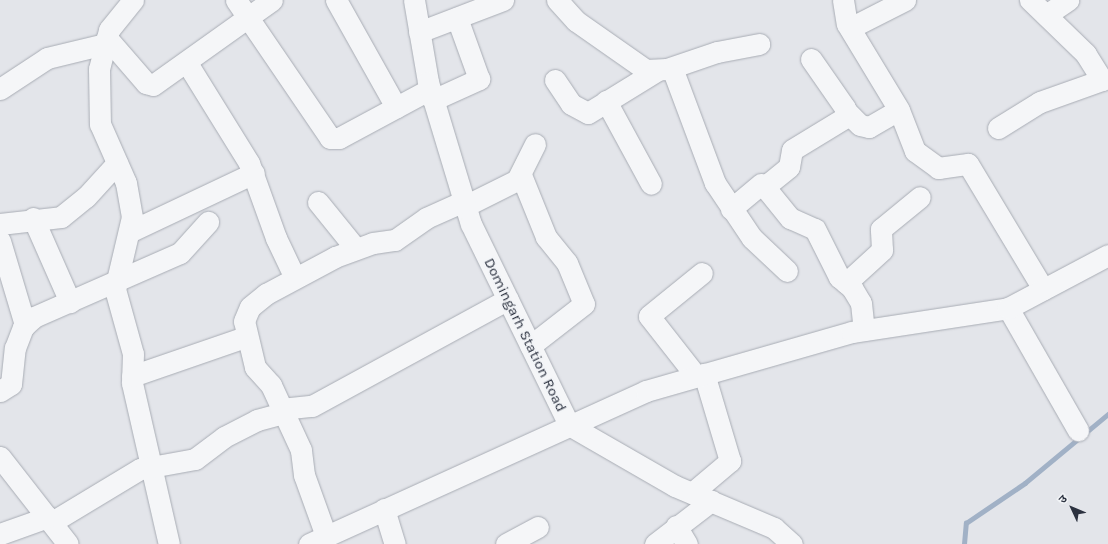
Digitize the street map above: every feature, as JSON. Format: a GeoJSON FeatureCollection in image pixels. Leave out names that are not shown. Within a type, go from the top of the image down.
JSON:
{"type":"FeatureCollection","features":[{"type":"Feature","properties":{"kind":"street"},"geometry":{"type":"LineString","coordinates":[[133,0],[109,30],[106,41],[99,69],[100,124],[126,183],[132,217],[115,289],[134,354],[132,376],[169,544]]}},
{"type":"Feature","properties":{"kind":"street"},"geometry":{"type":"LineString","coordinates":[[236,0],[330,138],[338,138],[396,107],[479,79],[457,18]]}},
{"type":"Feature","properties":{"kind":"street"},"geometry":{"type":"LineString","coordinates":[[106,41],[146,83],[161,83],[272,0]]}},
{"type":"Feature","properties":{"kind":"street"},"geometry":{"type":"LineString","coordinates":[[336,0],[396,107]]}},
{"type":"Feature","properties":{"kind":"street","name":"Domingarh Station Road"},"geometry":{"type":"LineString","coordinates":[[414,0],[432,95],[465,203],[508,300],[569,425],[692,493],[774,528],[792,544]]}},
{"type":"Feature","properties":{"kind":"street"},"geometry":{"type":"LineString","coordinates":[[419,32],[503,0]]}},
{"type":"Feature","properties":{"kind":"street"},"geometry":{"type":"LineString","coordinates":[[558,0],[576,21],[646,70],[665,69]]}},
{"type":"Feature","properties":{"kind":"street"},"geometry":{"type":"LineString","coordinates":[[843,0],[844,16],[898,110],[911,145],[933,166],[968,164],[1043,290]]}},
{"type":"Feature","properties":{"kind":"street"},"geometry":{"type":"LineString","coordinates":[[850,28],[905,0]]}},
{"type":"Feature","properties":{"kind":"street"},"geometry":{"type":"LineString","coordinates":[[998,128],[1040,102],[1102,80],[1086,54],[1030,0]]}},
{"type":"Feature","properties":{"kind":"street"},"geometry":{"type":"LineString","coordinates":[[1046,15],[1068,0]]}},
{"type":"Feature","properties":{"kind":"street"},"geometry":{"type":"LineString","coordinates":[[0,89],[47,58],[106,41]]}},
{"type":"Feature","properties":{"kind":"street"},"geometry":{"type":"LineString","coordinates":[[555,80],[571,104],[582,112],[588,113],[606,101],[665,69],[717,52],[760,44]]}},
{"type":"Feature","properties":{"kind":"street"},"geometry":{"type":"LineString","coordinates":[[811,60],[847,112],[860,125],[869,128],[898,110]]}},
{"type":"Feature","properties":{"kind":"street"},"geometry":{"type":"LineString","coordinates":[[187,63],[254,173],[276,238],[295,278]]}},
{"type":"Feature","properties":{"kind":"street"},"geometry":{"type":"LineString","coordinates":[[665,69],[716,183],[732,209],[761,248],[770,252],[787,271]]}},
{"type":"Feature","properties":{"kind":"street"},"geometry":{"type":"LineString","coordinates":[[606,101],[651,184]]}},
{"type":"Feature","properties":{"kind":"street"},"geometry":{"type":"LineString","coordinates":[[847,112],[846,117],[792,150],[789,167],[768,187],[790,218],[815,229],[839,277],[846,283],[861,303],[864,330]]}},
{"type":"Feature","properties":{"kind":"street"},"geometry":{"type":"LineString","coordinates":[[535,144],[521,175],[465,203],[426,218],[395,240],[356,249],[295,278],[250,307],[244,321],[246,337],[255,367],[271,385],[301,450],[304,475],[318,540],[646,391],[864,330],[1008,308],[1108,255]]}},
{"type":"Feature","properties":{"kind":"street"},"geometry":{"type":"LineString","coordinates":[[0,224],[33,218],[61,217],[70,211],[117,163]]}},
{"type":"Feature","properties":{"kind":"street"},"geometry":{"type":"LineString","coordinates":[[129,232],[254,173]]}},
{"type":"Feature","properties":{"kind":"street"},"geometry":{"type":"LineString","coordinates":[[521,175],[546,237],[570,268],[584,304],[530,346]]}},
{"type":"Feature","properties":{"kind":"street"},"geometry":{"type":"LineString","coordinates":[[732,209],[761,184]]}},
{"type":"Feature","properties":{"kind":"street"},"geometry":{"type":"LineString","coordinates":[[846,283],[882,250],[881,229],[920,198]]}},
{"type":"Feature","properties":{"kind":"street"},"geometry":{"type":"LineString","coordinates":[[318,202],[356,249]]}},
{"type":"Feature","properties":{"kind":"street"},"geometry":{"type":"LineString","coordinates":[[33,218],[70,302]]}},
{"type":"Feature","properties":{"kind":"street"},"geometry":{"type":"LineString","coordinates":[[0,391],[11,384],[15,348],[25,325],[34,317],[180,253],[208,222]]}},
{"type":"Feature","properties":{"kind":"street"},"geometry":{"type":"LineString","coordinates":[[0,241],[25,325]]}},
{"type":"Feature","properties":{"kind":"street"},"geometry":{"type":"LineString","coordinates":[[692,493],[730,461],[700,375],[649,316],[702,273]]}},
{"type":"Feature","properties":{"kind":"street"},"geometry":{"type":"LineString","coordinates":[[0,534],[50,519],[140,469],[152,469],[195,459],[237,430],[282,411],[312,406],[508,300]]}},
{"type":"Feature","properties":{"kind":"street"},"geometry":{"type":"LineString","coordinates":[[1008,308],[1078,430]]}},
{"type":"Feature","properties":{"kind":"street"},"geometry":{"type":"LineString","coordinates":[[132,376],[246,337]]}},
{"type":"Feature","properties":{"kind":"street"},"geometry":{"type":"LineString","coordinates":[[0,457],[50,519],[68,544]]}},
{"type":"Feature","properties":{"kind":"street"},"geometry":{"type":"LineString","coordinates":[[655,544],[676,526],[711,501]]}},
{"type":"Feature","properties":{"kind":"street"},"geometry":{"type":"LineString","coordinates":[[384,509],[395,544]]}},
{"type":"Feature","properties":{"kind":"street"},"geometry":{"type":"LineString","coordinates":[[676,526],[686,544]]}},
{"type":"Feature","properties":{"kind":"street"},"geometry":{"type":"LineString","coordinates":[[506,544],[538,527]]}},
{"type":"Feature","properties":{"kind":"waterway"},"geometry":{"type":"LineString","coordinates":[[964,544],[966,523],[1025,483],[1108,414]]}}]}
